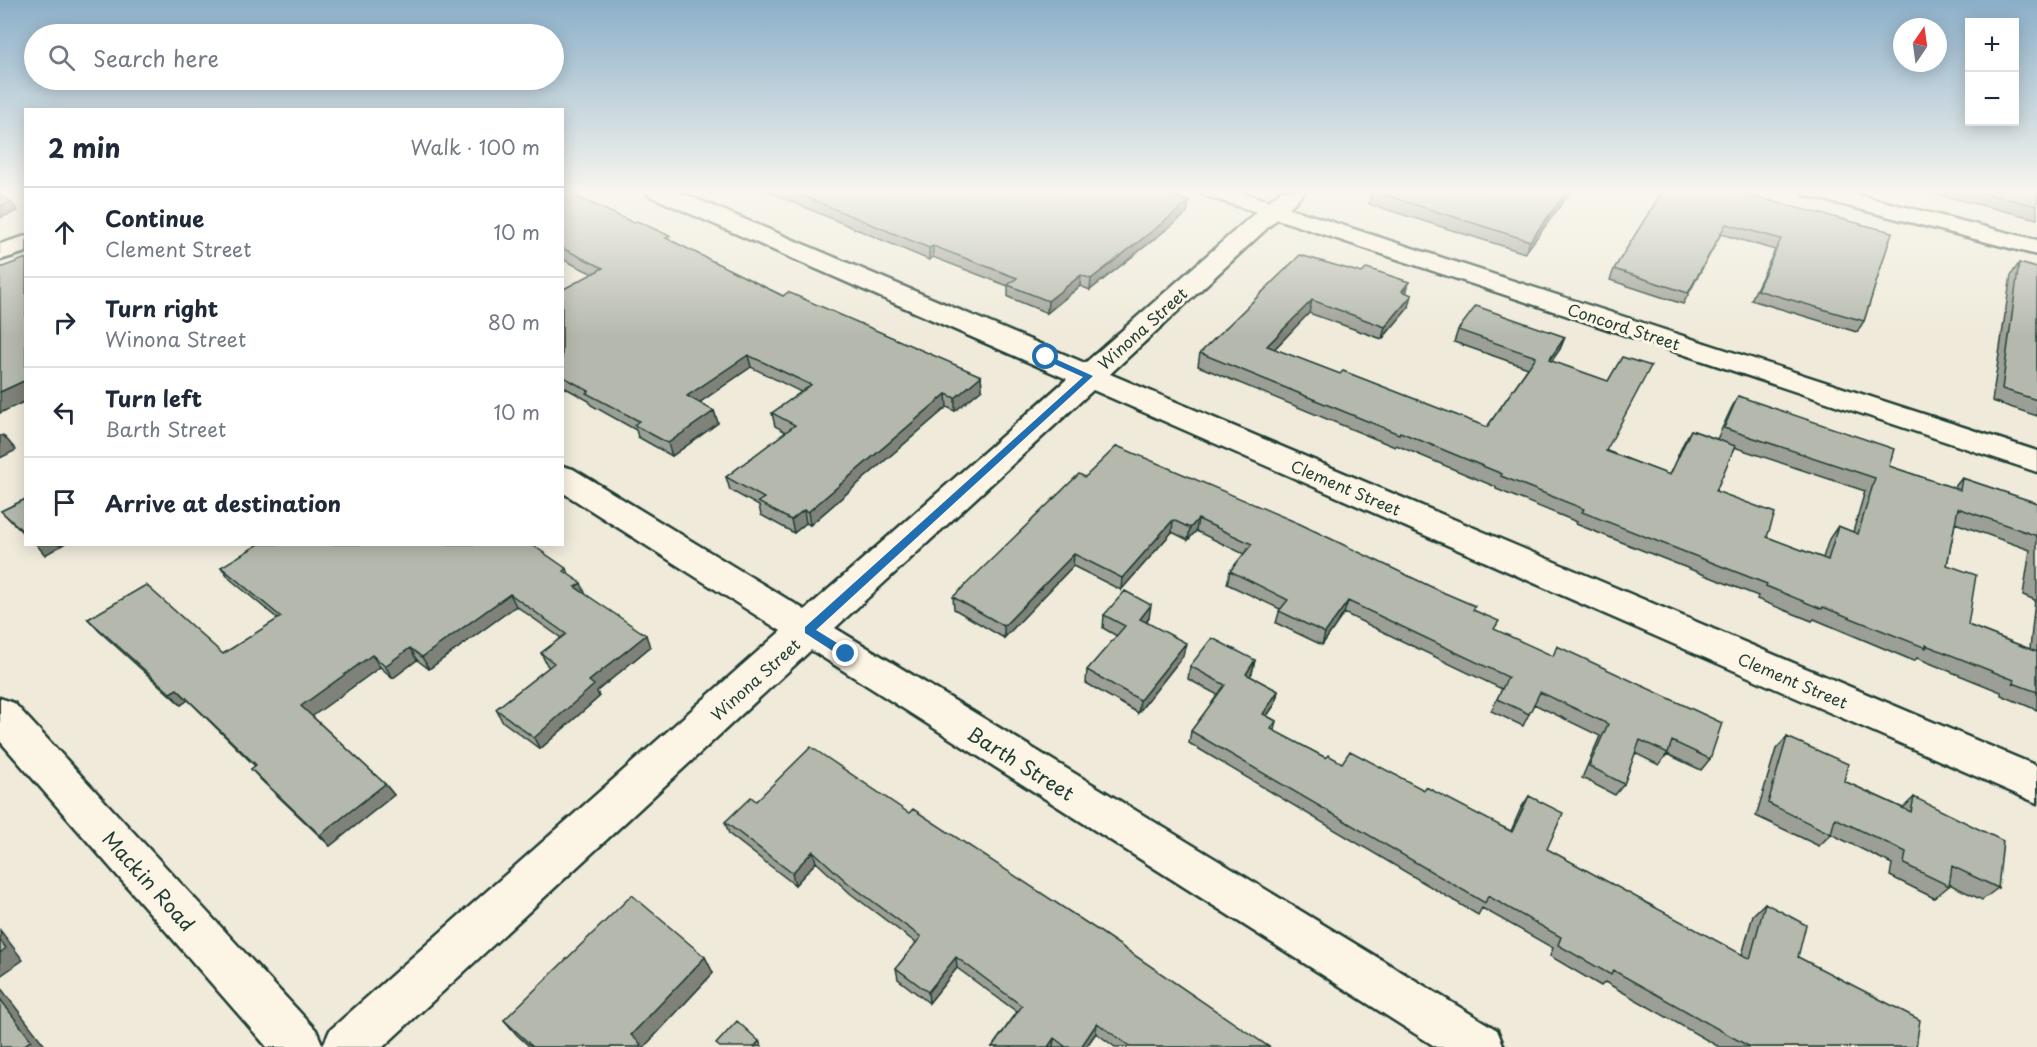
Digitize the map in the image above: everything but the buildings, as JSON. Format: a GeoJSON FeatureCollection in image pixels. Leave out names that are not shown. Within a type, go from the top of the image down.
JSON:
{"type":"FeatureCollection","features":[{"type":"Feature","properties":{"kind":"street","name":"Clement Street"},"geometry":{"type":"LineString","coordinates":[[771,239],[2037,785]]}},
{"type":"Feature","properties":{"kind":"street","name":"Winona Street"},"geometry":{"type":"LineString","coordinates":[[347,1047],[1241,239]]}},
{"type":"Feature","properties":{"kind":"street","name":"Concord Street"},"geometry":{"type":"LineString","coordinates":[[1396,239],[2037,462]]}},
{"type":"Feature","properties":{"kind":"street"},"geometry":{"type":"LineString","coordinates":[[2002,239],[2037,248]]}},
{"type":"Feature","properties":{"kind":"street"},"geometry":{"type":"LineString","coordinates":[[0,253],[24,244]]}},
{"type":"Feature","properties":{"kind":"street","name":"Barth Street"},"geometry":{"type":"LineString","coordinates":[[564,478],[1480,1047]]}},
{"type":"Feature","properties":{"kind":"street","name":"Mackin Road"},"geometry":{"type":"LineString","coordinates":[[0,714],[299,1047]]}},
{"type":"Feature","properties":{"kind":"route"},"geometry":{"type":"LineString","coordinates":[[846,654],[808,630],[1089,376],[1046,357]]}}]}
